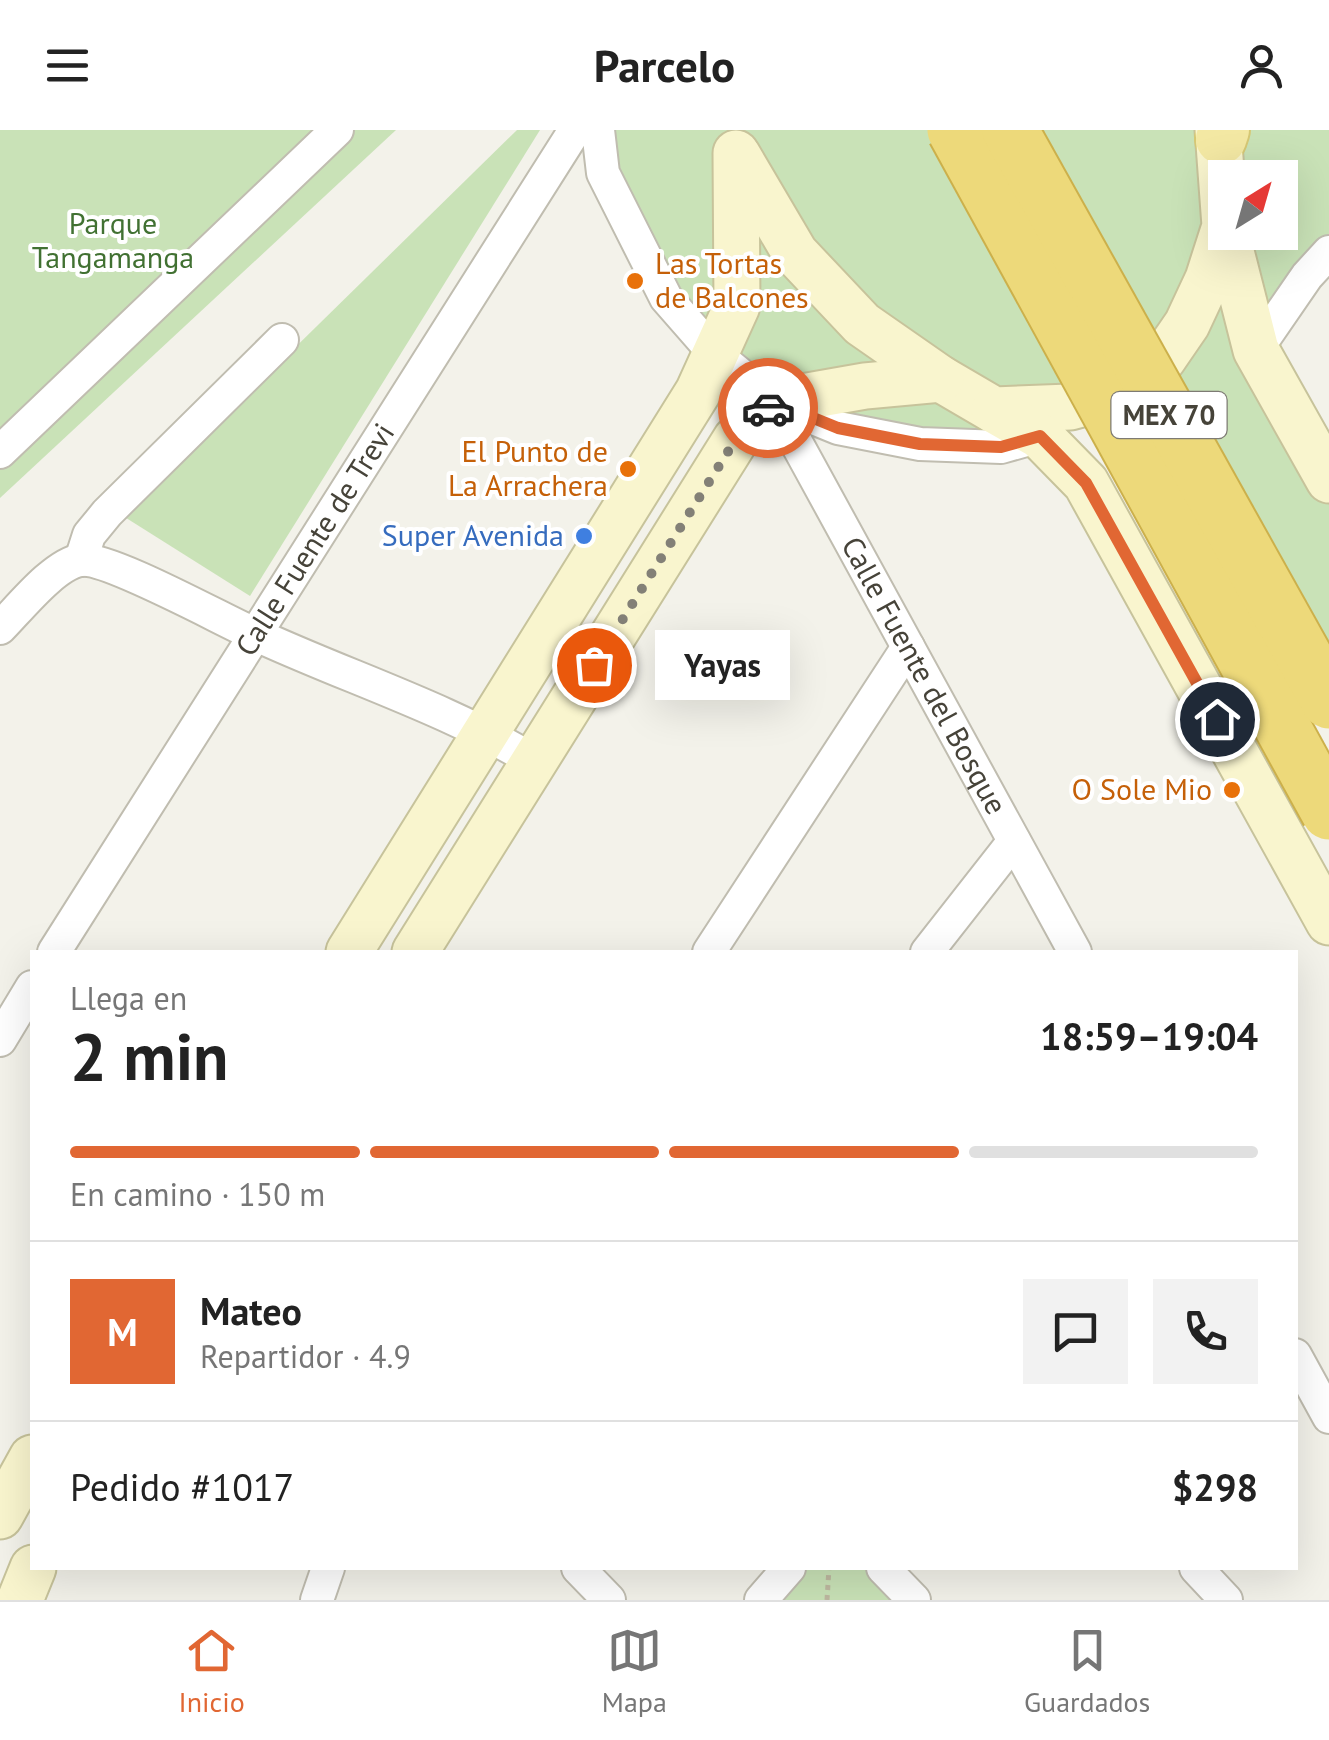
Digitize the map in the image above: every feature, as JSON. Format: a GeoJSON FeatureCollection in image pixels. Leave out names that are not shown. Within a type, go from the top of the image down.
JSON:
{"type":"FeatureCollection","features":[{"type":"Feature","properties":{"kind":"highway","name":"MEX 70"},"geometry":{"type":"LineString","coordinates":[[955,130],[1328,812]]}},
{"type":"Feature","properties":{"kind":"highway","name":"MEX 70"},"geometry":{"type":"LineString","coordinates":[[1010,130],[1329,701]]}},
{"type":"Feature","properties":{"kind":"street"},"geometry":{"type":"LineString","coordinates":[[0,452],[337,130]]}},
{"type":"Feature","properties":{"kind":"street","name":"Calle Fuente de Trevi"},"geometry":{"type":"LineString","coordinates":[[55,950],[574,130]]}},
{"type":"Feature","properties":{"kind":"street","name":"Calle Fuente del Bosque"},"geometry":{"type":"LineString","coordinates":[[598,130],[604,173],[666,298],[715,354],[774,402],[838,428],[920,444],[1001,447],[1055,421]]}},
{"type":"Feature","properties":{"kind":"street"},"geometry":{"type":"LineString","coordinates":[[1221,133],[1222,160]]}},
{"type":"Feature","properties":{"kind":"street"},"geometry":{"type":"LineString","coordinates":[[350,950],[698,392],[737,306],[733,141]]}},
{"type":"Feature","properties":{"kind":"street"},"geometry":{"type":"LineString","coordinates":[[733,141],[795,253],[862,324],[994,410],[1055,421],[1122,393],[1163,360],[1187,324],[1217,250]]}},
{"type":"Feature","properties":{"kind":"street"},"geometry":{"type":"LineString","coordinates":[[1231,250],[1256,350],[1329,480]]}},
{"type":"Feature","properties":{"kind":"street"},"geometry":{"type":"LineString","coordinates":[[1256,350],[1307,276],[1329,252]]}},
{"type":"Feature","properties":{"kind":"street"},"geometry":{"type":"LineString","coordinates":[[81,560],[90,535],[107,513],[282,340]]}},
{"type":"Feature","properties":{"kind":"street"},"geometry":{"type":"LineString","coordinates":[[416,950],[736,439],[774,402],[865,386],[941,379]]}},
{"type":"Feature","properties":{"kind":"street","name":"Calle Fuente del Bosque"},"geometry":{"type":"LineString","coordinates":[[774,402],[1074,950]]}},
{"type":"Feature","properties":{"kind":"street"},"geometry":{"type":"LineString","coordinates":[[1055,421],[1329,922]]}},
{"type":"Feature","properties":{"kind":"street"},"geometry":{"type":"LineString","coordinates":[[0,628],[54,573],[81,560],[110,566],[253,634],[486,732],[534,762]]}},
{"type":"Feature","properties":{"kind":"street"},"geometry":{"type":"LineString","coordinates":[[710,950],[908,647]]}},
{"type":"Feature","properties":{"kind":"street"},"geometry":{"type":"LineString","coordinates":[[928,950],[1014,841]]}},
{"type":"Feature","properties":{"kind":"street"},"geometry":{"type":"LineString","coordinates":[[0,1040],[30,991]]}},
{"type":"Feature","properties":{"kind":"street"},"geometry":{"type":"LineString","coordinates":[[1298,1360],[1329,1417]]}},
{"type":"Feature","properties":{"kind":"street"},"geometry":{"type":"LineString","coordinates":[[3,1504],[30,1461]]}},
{"type":"Feature","properties":{"kind":"street"},"geometry":{"type":"LineString","coordinates":[[20,1600],[31,1570]]}},
{"type":"Feature","properties":{"kind":"street"},"geometry":{"type":"LineString","coordinates":[[317,1600],[327,1570]]}},
{"type":"Feature","properties":{"kind":"street"},"geometry":{"type":"LineString","coordinates":[[580,1570],[609,1600]]}},
{"type":"Feature","properties":{"kind":"street"},"geometry":{"type":"LineString","coordinates":[[762,1600],[787,1570]]}},
{"type":"Feature","properties":{"kind":"street"},"geometry":{"type":"LineString","coordinates":[[884,1570],[914,1600]]}},
{"type":"Feature","properties":{"kind":"street"},"geometry":{"type":"LineString","coordinates":[[1198,1570],[1226,1600]]}},
{"type":"Feature","properties":{"kind":"street"},"geometry":{"type":"LineString","coordinates":[[0,1597],[8,1600]]}},
{"type":"Feature","properties":{"kind":"path"},"geometry":{"type":"LineString","coordinates":[[826,1600],[829,1570]]}},
{"type":"Feature","properties":{"kind":"green space","name":"Parque Tangamanga"},"geometry":{"type":"Polygon","coordinates":[[[0,130],[396,130],[0,498],[0,130]]]}},
{"type":"Feature","properties":{"kind":"green space"},"geometry":{"type":"Polygon","coordinates":[[[517,130],[540,130],[250,596],[123,516],[517,130]]]}},
{"type":"Feature","properties":{"kind":"green space"},"geometry":{"type":"Polygon","coordinates":[[[598,130],[728,130],[734,153],[738,152],[732,130],[1329,130],[1329,254],[1256,350],[1230,250],[1298,250],[1298,160],[1208,160],[1208,243],[1187,324],[1001,447],[774,402],[666,298],[598,130]]]}},
{"type":"Feature","properties":{"kind":"green space"},"geometry":{"type":"Polygon","coordinates":[[[1218,304],[1329,504],[1329,650],[1176,373],[1218,304]]]}},
{"type":"Feature","properties":{"kind":"green space"},"geometry":{"type":"Polygon","coordinates":[[[787,1570],[885,1570],[914,1600],[761,1600],[787,1570]]]}},
{"type":"Feature","properties":{"kind":"way so far"},"geometry":{"type":"LineString","coordinates":[[594,665],[736,439],[768,408]]}},
{"type":"Feature","properties":{"kind":"place","name":"Las Tortas de Balcones"},"geometry":{"type":"Point","coordinates":[635,281]}},
{"type":"Feature","properties":{"kind":"place","name":"El Punto de La Arrachera"},"geometry":{"type":"Point","coordinates":[628,469]}},
{"type":"Feature","properties":{"kind":"place","name":"Super Avenida"},"geometry":{"type":"Point","coordinates":[584,536]}},
{"type":"Feature","properties":{"kind":"place","name":"Yayas"},"geometry":{"type":"Point","coordinates":[594,665]}},
{"type":"Feature","properties":{"kind":"place","name":"O Sole Mio"},"geometry":{"type":"Point","coordinates":[1232,790]}},
{"type":"Feature","properties":{"kind":"route"},"geometry":{"type":"LineString","coordinates":[[768,408],[774,402],[838,428],[920,444],[1001,447],[1040,436],[1086,483],[1217,719]]}}]}
